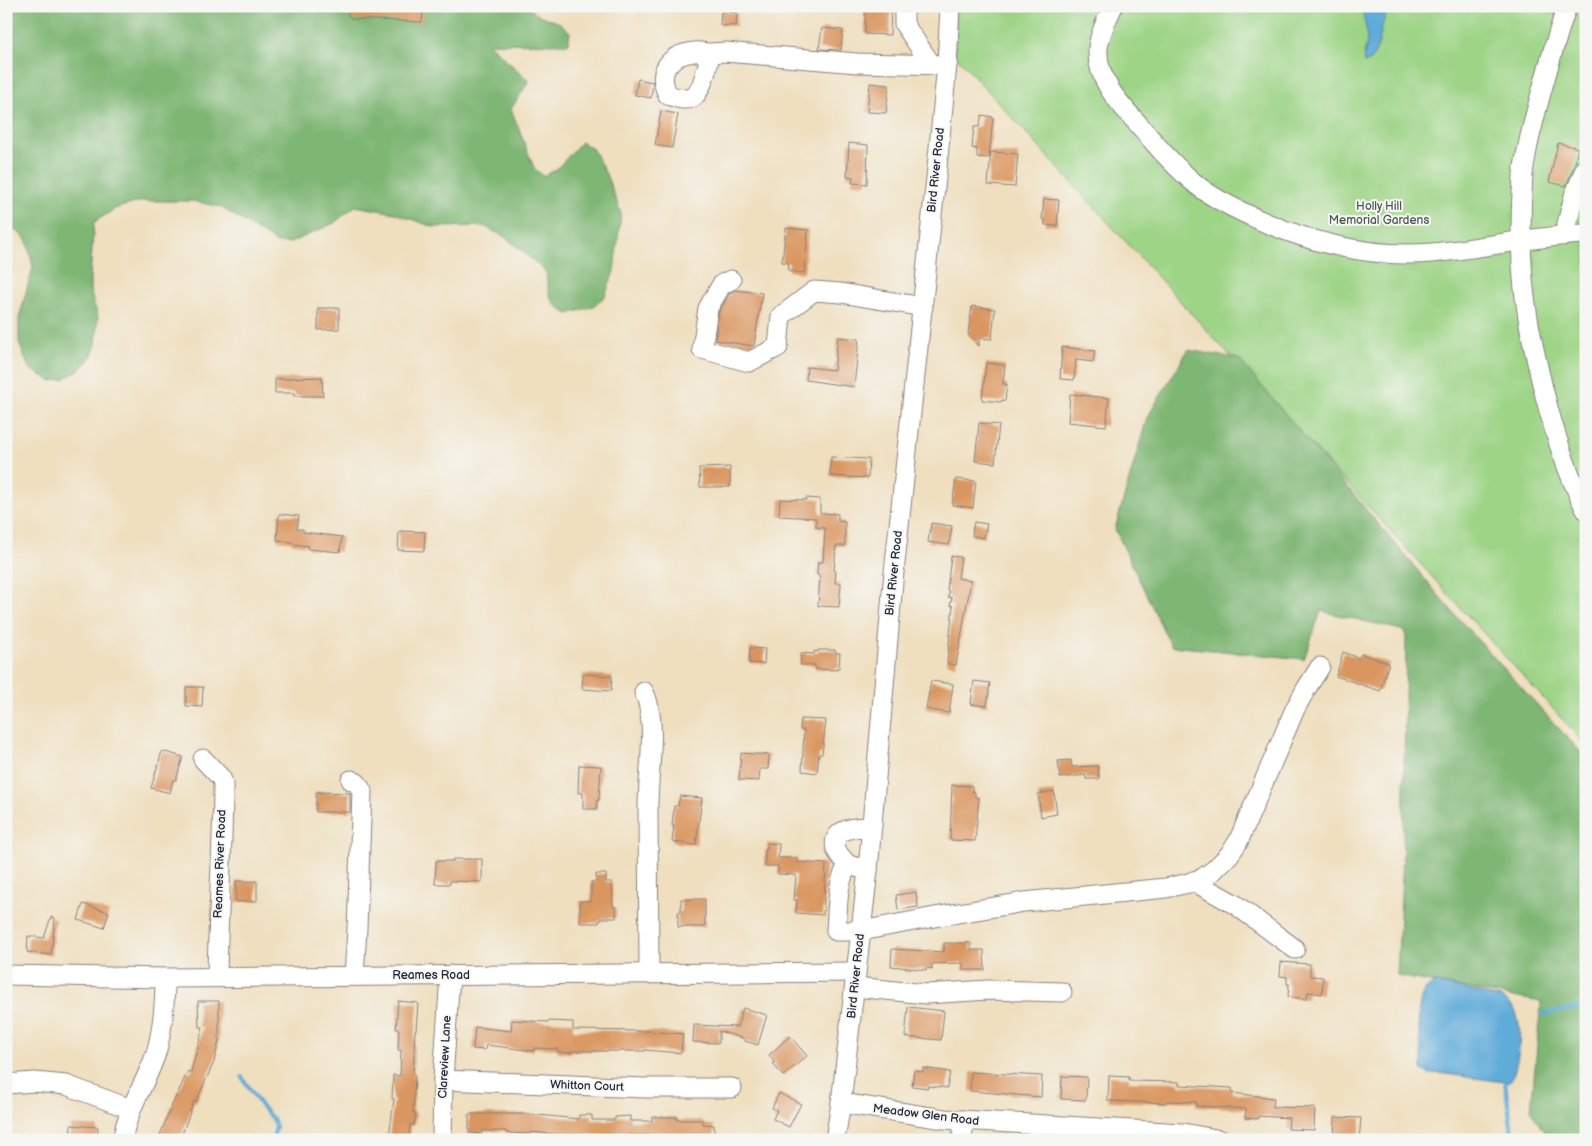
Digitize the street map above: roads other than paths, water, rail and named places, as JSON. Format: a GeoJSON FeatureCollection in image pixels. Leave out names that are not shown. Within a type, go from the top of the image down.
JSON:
{"type":"FeatureCollection","features":[{"type":"Feature","properties":{"kind":"street"},"geometry":{"type":"LineString","coordinates":[[907,6],[904,12],[904,24],[939,65]]}},
{"type":"Feature","properties":{"kind":"street","name":"Bird River Road"},"geometry":{"type":"LineString","coordinates":[[835,1140],[841,1104],[868,870],[893,582],[923,307],[939,65],[950,6]]}},
{"type":"Feature","properties":{"kind":"street"},"geometry":{"type":"LineString","coordinates":[[1113,6],[1104,26],[1098,49],[1099,63],[1104,80],[1123,107],[1165,156],[1199,187],[1248,215],[1289,232],[1343,248],[1398,254],[1432,253],[1522,240],[1586,234]]}},
{"type":"Feature","properties":{"kind":"street"},"geometry":{"type":"LineString","coordinates":[[1567,6],[1557,34],[1528,145],[1524,175],[1523,272],[1526,310],[1556,437],[1575,490],[1586,510]]}},
{"type":"Feature","properties":{"kind":"street"},"geometry":{"type":"LineString","coordinates":[[711,53],[725,52],[857,63],[939,65]]}},
{"type":"Feature","properties":{"kind":"street"},"geometry":{"type":"LineString","coordinates":[[1564,235],[1574,196],[1586,167]]}},
{"type":"Feature","properties":{"kind":"street"},"geometry":{"type":"LineString","coordinates":[[731,280],[722,284],[708,308],[702,349],[749,362],[778,347],[781,316],[814,291],[841,293],[923,307]]}},
{"type":"Feature","properties":{"kind":"street"},"geometry":{"type":"LineString","coordinates":[[848,865],[840,882],[836,930],[861,931],[1024,902],[1166,888],[1203,878],[1229,855],[1238,842],[1295,709],[1320,667]]}},
{"type":"Feature","properties":{"kind":"street"},"geometry":{"type":"LineString","coordinates":[[644,692],[651,718],[648,805],[649,974]]}},
{"type":"Feature","properties":{"kind":"street","name":"Reames River Road"},"geometry":{"type":"LineString","coordinates":[[203,759],[221,778],[223,783],[217,977]]}},
{"type":"Feature","properties":{"kind":"street"},"geometry":{"type":"LineString","coordinates":[[351,780],[358,783],[362,791],[358,929],[354,976]]}},
{"type":"Feature","properties":{"kind":"street"},"geometry":{"type":"LineString","coordinates":[[868,870],[848,865],[836,849],[836,843],[843,831],[850,828],[872,827]]}},
{"type":"Feature","properties":{"kind":"street"},"geometry":{"type":"LineString","coordinates":[[1194,881],[1236,905],[1295,949]]}},
{"type":"Feature","properties":{"kind":"street","name":"Reames Road"},"geometry":{"type":"LineString","coordinates":[[6,975],[165,978],[649,974],[856,979],[926,994],[988,990],[1062,992]]}},
{"type":"Feature","properties":{"kind":"street","name":"Clareview Lane"},"geometry":{"type":"LineString","coordinates":[[442,1140],[443,1080],[450,975]]}},
{"type":"Feature","properties":{"kind":"street"},"geometry":{"type":"LineString","coordinates":[[122,1140],[131,1109],[156,1051],[165,1000],[165,978]]}},
{"type":"Feature","properties":{"kind":"street","name":"Whitton Court"},"geometry":{"type":"LineString","coordinates":[[443,1080],[646,1088],[732,1088]]}},
{"type":"Feature","properties":{"kind":"street"},"geometry":{"type":"LineString","coordinates":[[6,1084],[35,1082],[66,1085],[131,1109]]}},
{"type":"Feature","properties":{"kind":"street","name":"Meadow Glen Road"},"geometry":{"type":"LineString","coordinates":[[841,1104],[944,1119],[1183,1133],[1221,1140]]}},
{"type":"Feature","properties":{"kind":"street"},"geometry":{"type":"LineString","coordinates":[[962,1140],[964,1120]]}},
{"type":"Feature","properties":{"kind":"water"},"geometry":{"type":"Polygon","coordinates":[[[1362,6],[1388,6],[1373,57],[1364,63],[1367,39],[1362,6]]]}},
{"type":"Feature","properties":{"kind":"water"},"geometry":{"type":"Polygon","coordinates":[[[1436,983],[1502,998],[1513,1007],[1517,1016],[1520,1034],[1518,1054],[1511,1080],[1508,1082],[1439,1073],[1429,1074],[1422,1070],[1418,1016],[1423,995],[1428,987],[1436,983]]]}},
{"type":"Feature","properties":{"kind":"waterway"},"geometry":{"type":"LineString","coordinates":[[1542,1014],[1586,1006]]}},
{"type":"Feature","properties":{"kind":"waterway"},"geometry":{"type":"LineString","coordinates":[[242,1077],[261,1106],[273,1119],[276,1126],[273,1140]]}},
{"type":"Feature","properties":{"kind":"waterway"},"geometry":{"type":"LineString","coordinates":[[1505,1082],[1513,1140]]}},
{"type":"Feature","properties":{"kind":"park label","name":"Holly Hill Memorial Gardens"},"geometry":{"type":"Point","coordinates":[1379,213]}}]}
